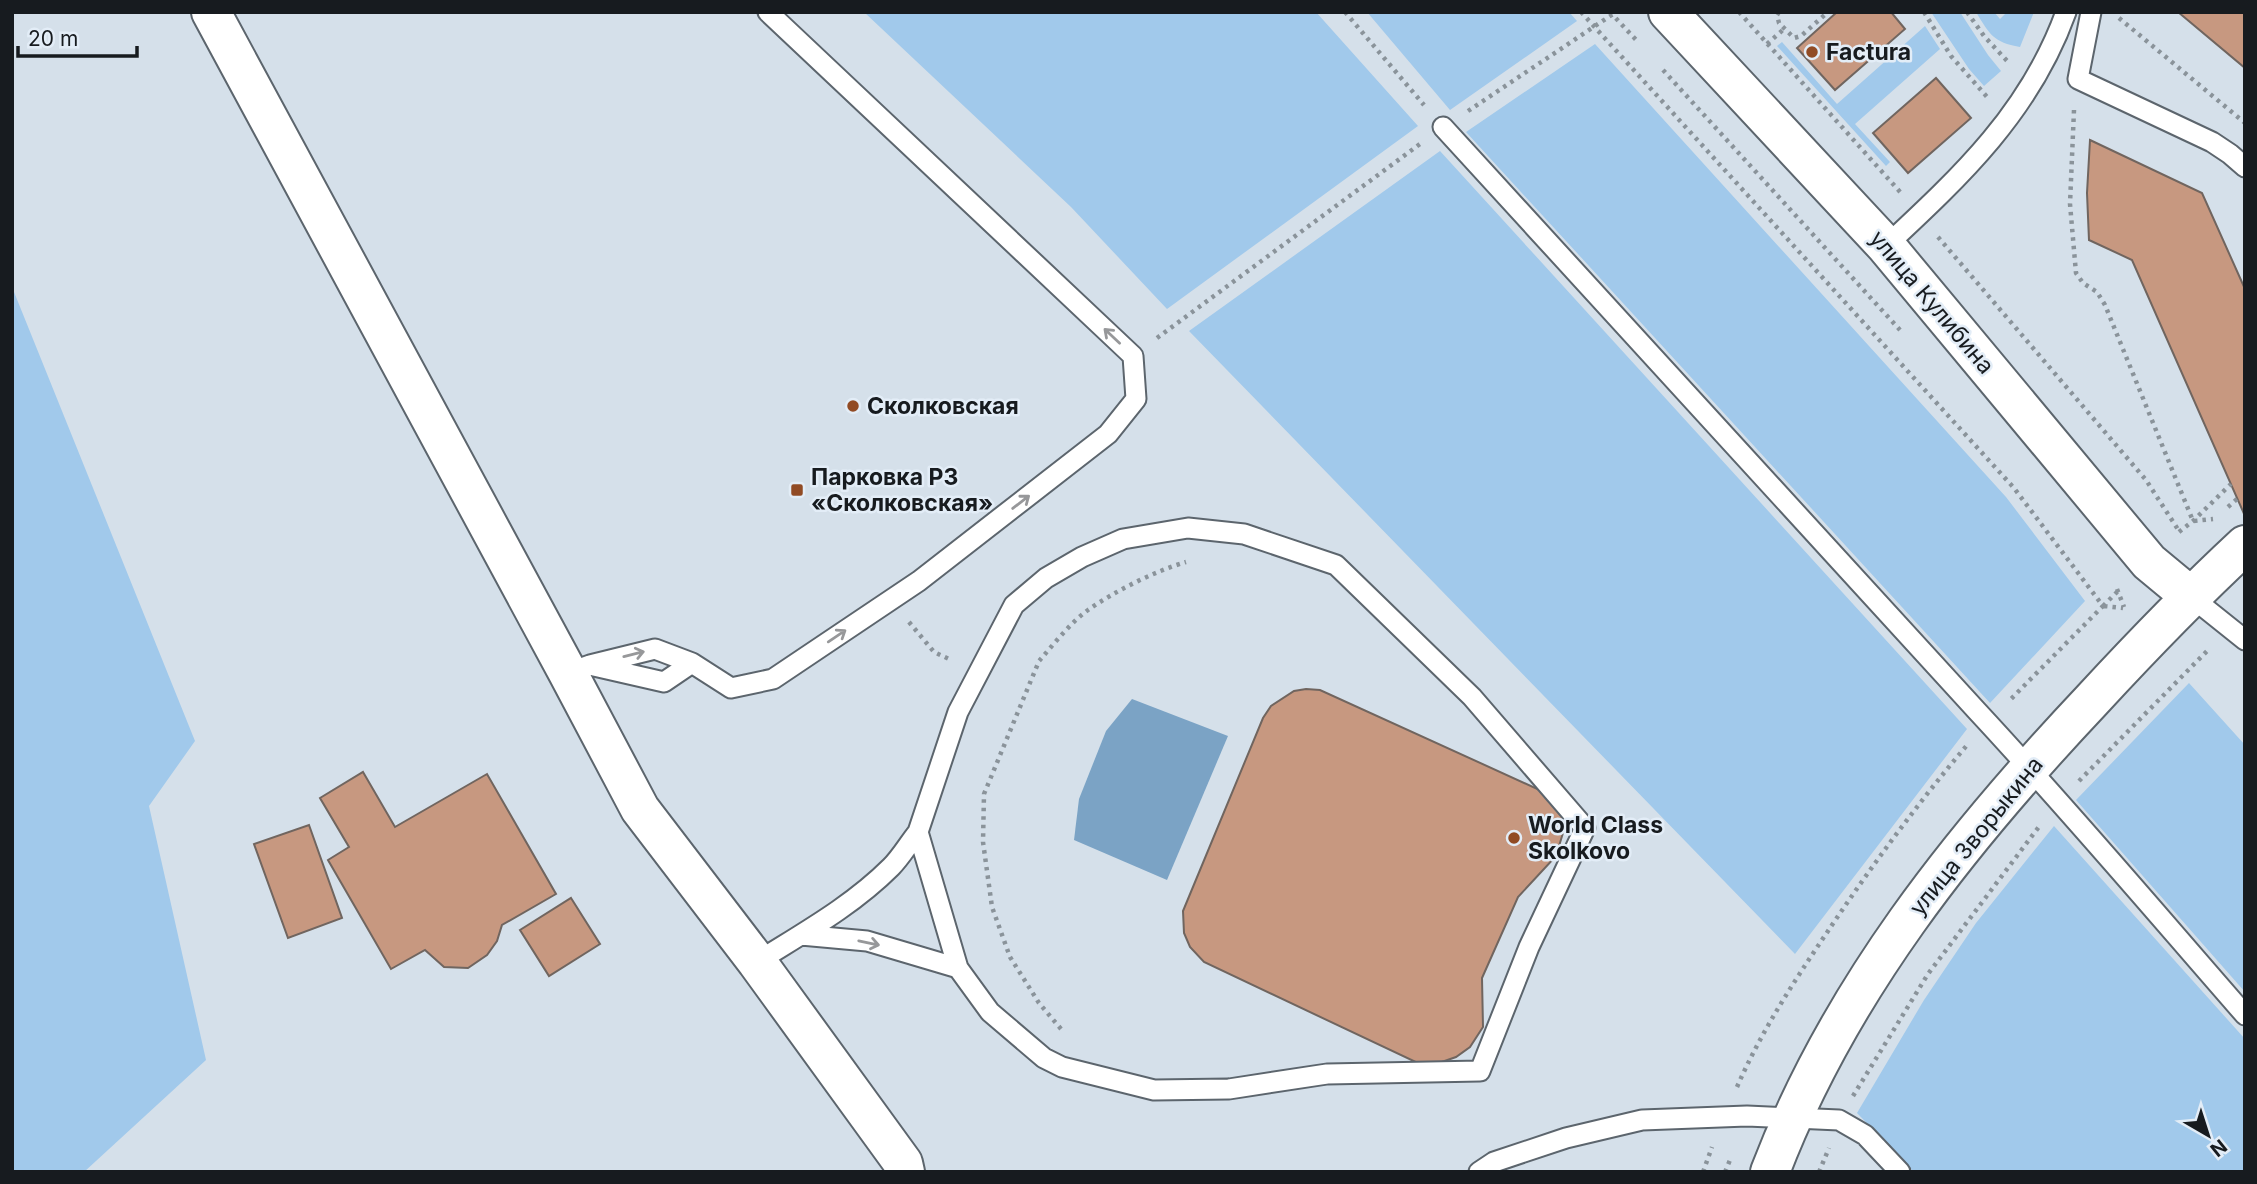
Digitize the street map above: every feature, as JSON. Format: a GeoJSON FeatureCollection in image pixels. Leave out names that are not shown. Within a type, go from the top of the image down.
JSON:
{"type":"FeatureCollection","features":[{"type":"Feature","properties":{"kind":"street"},"geometry":{"type":"LineString","coordinates":[[211,12],[579,669],[640,809],[757,962],[903,1163],[905,1172]]}},
{"type":"Feature","properties":{"kind":"street","name":"улица Кулибина"},"geometry":{"type":"LineString","coordinates":[[1668,12],[1886,247],[2149,562],[2190,596]]}},
{"type":"Feature","properties":{"kind":"street","name":"улица Зворыкина"},"geometry":{"type":"LineString","coordinates":[[1770,1172],[1813,1073],[1851,1006],[1929,888],[2029,766],[2190,596],[2245,545]]}},
{"type":"Feature","properties":{"kind":"lane"},"geometry":{"type":"LineString","coordinates":[[579,669],[654,649],[692,663],[731,688],[774,679],[919,581],[1108,434],[1136,399],[1133,356],[768,12]]}},
{"type":"Feature","properties":{"kind":"lane"},"geometry":{"type":"LineString","coordinates":[[1886,247],[1989,145],[2010,119],[2034,82],[2066,12]]}},
{"type":"Feature","properties":{"kind":"lane"},"geometry":{"type":"LineString","coordinates":[[2091,12],[2078,79],[2212,142],[2230,153],[2245,167]]}},
{"type":"Feature","properties":{"kind":"lane"},"geometry":{"type":"LineString","coordinates":[[1443,127],[2029,766],[2245,1015]]}},
{"type":"Feature","properties":{"kind":"lane"},"geometry":{"type":"LineString","coordinates":[[757,962],[863,893],[893,865],[918,832],[958,712],[1014,605],[1046,578],[1082,556],[1123,539],[1188,528],[1244,534],[1336,565],[1472,697],[1585,828],[1530,947],[1480,1072],[1327,1074],[1229,1089],[1154,1090],[1062,1067],[1044,1058],[990,1012],[958,968],[918,832]]}},
{"type":"Feature","properties":{"kind":"lane"},"geometry":{"type":"LineString","coordinates":[[2190,596],[2237,635]]}},
{"type":"Feature","properties":{"kind":"lane"},"geometry":{"type":"LineString","coordinates":[[579,669],[664,682],[692,663]]}},
{"type":"Feature","properties":{"kind":"lane"},"geometry":{"type":"LineString","coordinates":[[801,935],[867,941],[958,968]]}},
{"type":"Feature","properties":{"kind":"lane"},"geometry":{"type":"LineString","coordinates":[[1479,1172],[1494,1162],[1566,1138],[1642,1120],[1747,1116],[1839,1121],[1865,1135],[1900,1172]]}},
{"type":"Feature","properties":{"kind":"path"},"geometry":{"type":"LineString","coordinates":[[1345,12],[1443,127]]}},
{"type":"Feature","properties":{"kind":"path"},"geometry":{"type":"LineString","coordinates":[[1739,12],[1896,186],[2146,480],[2179,531],[2231,484]]}},
{"type":"Feature","properties":{"kind":"path"},"geometry":{"type":"LineString","coordinates":[[1779,12],[1777,19],[1794,38],[1801,36],[1828,12]]}},
{"type":"Feature","properties":{"kind":"path"},"geometry":{"type":"LineString","coordinates":[[1924,12],[1966,75],[2010,119]]}},
{"type":"Feature","properties":{"kind":"path"},"geometry":{"type":"LineString","coordinates":[[1967,12],[2003,57],[2034,82]]}},
{"type":"Feature","properties":{"kind":"path"},"geometry":{"type":"LineString","coordinates":[[2112,12],[2245,123]]}},
{"type":"Feature","properties":{"kind":"path"},"geometry":{"type":"LineString","coordinates":[[1133,356],[1443,127],[1613,13],[1640,45]]}},
{"type":"Feature","properties":{"kind":"path"},"geometry":{"type":"LineString","coordinates":[[1767,44],[1784,29]]}},
{"type":"Feature","properties":{"kind":"path"},"geometry":{"type":"LineString","coordinates":[[1658,65],[1905,335]]}},
{"type":"Feature","properties":{"kind":"path"},"geometry":{"type":"LineString","coordinates":[[2078,79],[2071,125],[2070,178],[2076,273],[2097,292],[2105,305],[2193,521]]}},
{"type":"Feature","properties":{"kind":"path"},"geometry":{"type":"LineString","coordinates":[[1062,1030],[1039,1003],[1010,957],[992,908],[983,842],[984,794],[1039,661],[1051,647],[1086,611],[1126,587],[1183,562],[1195,561]]}},
{"type":"Feature","properties":{"kind":"path"},"geometry":{"type":"LineString","coordinates":[[2103,606],[2118,591],[2110,580]]}},
{"type":"Feature","properties":{"kind":"path"},"geometry":{"type":"LineString","coordinates":[[891,600],[934,652],[961,664]]}},
{"type":"Feature","properties":{"kind":"path"},"geometry":{"type":"LineString","coordinates":[[1819,1172],[1839,1121],[1928,974],[2013,859],[2059,802],[2196,661],[2237,635]]}},
{"type":"Feature","properties":{"kind":"shaded area"},"geometry":{"type":"Polygon","coordinates":[[[864,12],[1316,12],[1418,126],[1167,309],[1071,207],[864,12]]]}},
{"type":"Feature","properties":{"kind":"shaded area"},"geometry":{"type":"Polygon","coordinates":[[[1367,12],[1569,12],[1577,21],[1450,110],[1367,12]]]}},
{"type":"Feature","properties":{"kind":"shaded area"},"geometry":{"type":"Polygon","coordinates":[[[1931,12],[1960,12],[2001,71],[1984,86],[1969,69],[1931,12]]]}},
{"type":"Feature","properties":{"kind":"shaded area"},"geometry":{"type":"Polygon","coordinates":[[[1976,12],[1994,12],[2000,19],[2007,12],[2034,12],[2020,47],[1998,40],[1976,12]]]}},
{"type":"Feature","properties":{"kind":"shaded area"},"geometry":{"type":"Polygon","coordinates":[[[1925,26],[1940,49],[1855,124],[1890,162],[1886,166],[1777,46],[1782,42],[1837,104],[1925,26]]]}},
{"type":"Feature","properties":{"kind":"shaded area"},"geometry":{"type":"Polygon","coordinates":[[[1595,44],[2006,497],[2085,601],[1990,703],[1466,132],[1595,44]]]}},
{"type":"Feature","properties":{"kind":"shaded area"},"geometry":{"type":"Polygon","coordinates":[[[1440,151],[1967,729],[1795,954],[1189,331],[1440,151]]]}},
{"type":"Feature","properties":{"kind":"shaded area"},"geometry":{"type":"Polygon","coordinates":[[[12,287],[195,741],[149,806],[206,1060],[84,1172],[12,1172],[12,287]]]}},
{"type":"Feature","properties":{"kind":"shaded area"},"geometry":{"type":"Polygon","coordinates":[[[2189,683],[2245,745],[2245,992],[2076,800],[2189,683]]]}},
{"type":"Feature","properties":{"kind":"shaded area"},"geometry":{"type":"Polygon","coordinates":[[[1132,699],[1228,736],[1167,880],[1074,840],[1079,799],[1106,731],[1132,699]]]}},
{"type":"Feature","properties":{"kind":"shaded area"},"geometry":{"type":"Polygon","coordinates":[[[2054,826],[2245,1039],[2245,1172],[1914,1172],[1857,1113],[1924,1000],[1976,923],[2054,826]]]}},
{"type":"Feature","properties":{"kind":"building"},"geometry":{"type":"Polygon","coordinates":[[[1837,12],[1891,12],[1905,29],[1835,90],[1797,48],[1837,12]]]}},
{"type":"Feature","properties":{"kind":"building"},"geometry":{"type":"Polygon","coordinates":[[[2178,12],[2245,12],[2245,68],[2184,17],[2178,12]]]}},
{"type":"Feature","properties":{"kind":"building"},"geometry":{"type":"Polygon","coordinates":[[[1936,78],[1971,118],[1908,173],[1873,133],[1936,78]]]}},
{"type":"Feature","properties":{"kind":"building"},"geometry":{"type":"Polygon","coordinates":[[[2090,140],[2202,193],[2245,289],[2245,516],[2132,260],[2089,240],[2087,193],[2090,140]]]}},
{"type":"Feature","properties":{"kind":"building"},"geometry":{"type":"Polygon","coordinates":[[[1320,690],[1555,797],[1565,809],[1566,823],[1556,856],[1518,897],[1482,978],[1483,1027],[1470,1047],[1456,1057],[1436,1064],[1422,1065],[1204,962],[1190,947],[1184,933],[1183,911],[1263,718],[1271,706],[1294,691],[1320,690]]]}},
{"type":"Feature","properties":{"kind":"building"},"geometry":{"type":"Polygon","coordinates":[[[363,772],[395,827],[487,774],[556,894],[502,925],[497,941],[487,955],[468,968],[444,967],[425,950],[391,969],[328,860],[349,847],[320,798],[363,772]]]}},
{"type":"Feature","properties":{"kind":"building"},"geometry":{"type":"Polygon","coordinates":[[[309,825],[342,918],[288,938],[254,844],[309,825]]]}},
{"type":"Feature","properties":{"kind":"building"},"geometry":{"type":"Polygon","coordinates":[[[571,898],[600,944],[549,976],[520,930],[571,898]]]}},
{"type":"Feature","properties":{"kind":"place","name":"Factura"},"geometry":{"type":"Point","coordinates":[1812,52]}},
{"type":"Feature","properties":{"kind":"place","name":"Сколковская"},"geometry":{"type":"Point","coordinates":[853,406]}},
{"type":"Feature","properties":{"kind":"place","name":"Парковка P3 «Сколковская»"},"geometry":{"type":"Point","coordinates":[797,490]}},
{"type":"Feature","properties":{"kind":"place","name":"World Class Skolkovo"},"geometry":{"type":"Point","coordinates":[1514,838]}}]}
